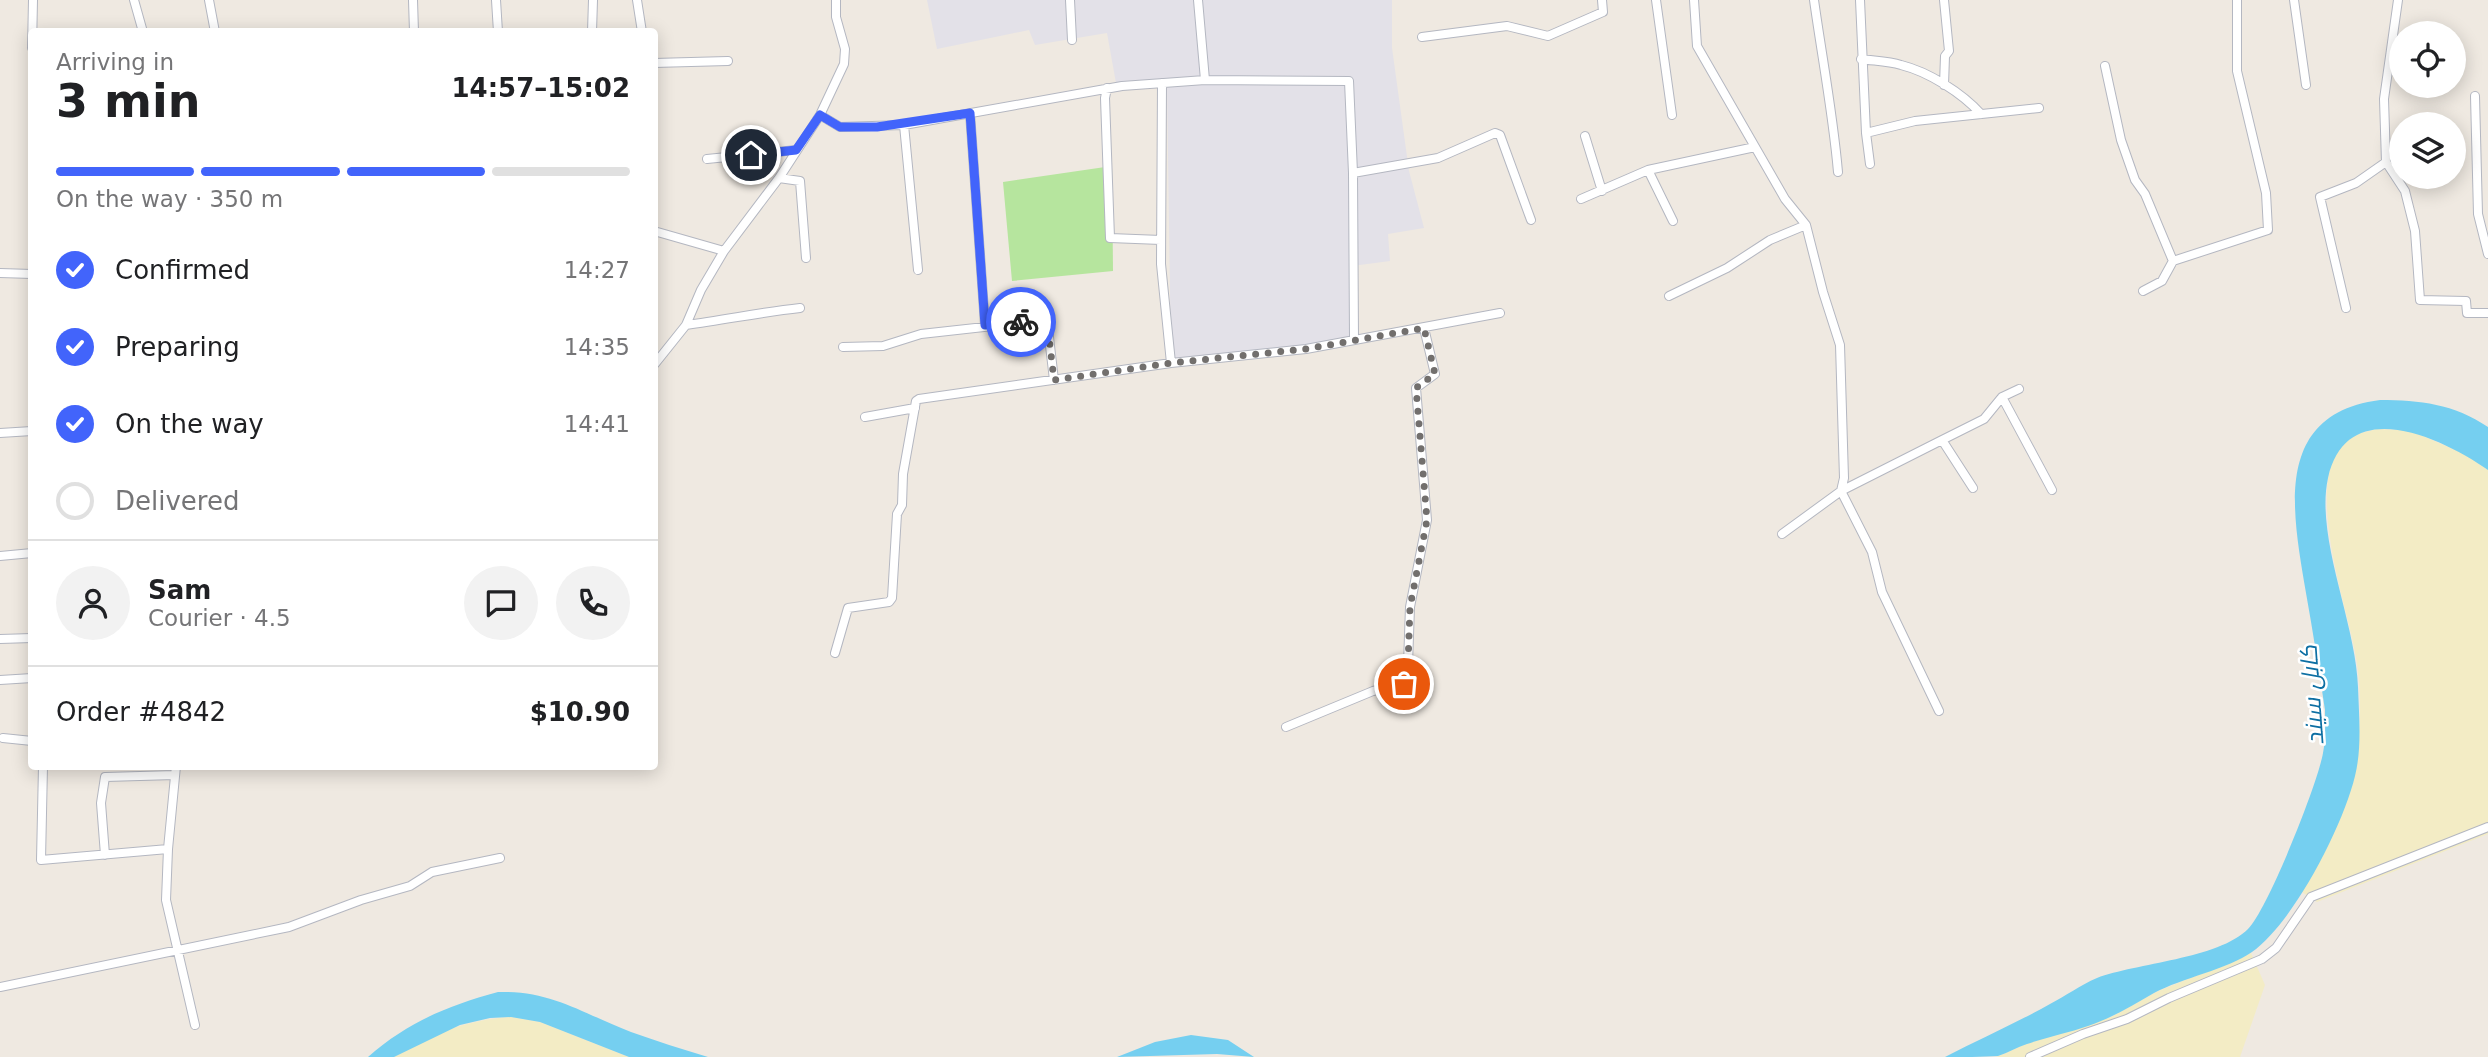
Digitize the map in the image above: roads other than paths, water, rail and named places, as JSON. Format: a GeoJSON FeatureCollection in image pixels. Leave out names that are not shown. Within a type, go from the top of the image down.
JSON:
{"type":"FeatureCollection","features":[{"type":"Feature","properties":{"kind":"street"},"geometry":{"type":"LineString","coordinates":[[32,28],[33,0]]}},
{"type":"Feature","properties":{"kind":"street"},"geometry":{"type":"LineString","coordinates":[[134,0],[142,28]]}},
{"type":"Feature","properties":{"kind":"street"},"geometry":{"type":"LineString","coordinates":[[209,0],[214,28]]}},
{"type":"Feature","properties":{"kind":"street"},"geometry":{"type":"LineString","coordinates":[[413,0],[414,28]]}},
{"type":"Feature","properties":{"kind":"street"},"geometry":{"type":"LineString","coordinates":[[496,0],[498,28]]}},
{"type":"Feature","properties":{"kind":"street"},"geometry":{"type":"LineString","coordinates":[[592,28],[593,0]]}},
{"type":"Feature","properties":{"kind":"street"},"geometry":{"type":"LineString","coordinates":[[637,0],[641,28]]}},
{"type":"Feature","properties":{"kind":"street"},"geometry":{"type":"LineString","coordinates":[[658,360],[686,325],[701,290],[724,251],[779,178],[820,115],[844,64],[845,49],[836,18],[836,0]]}},
{"type":"Feature","properties":{"kind":"street"},"geometry":{"type":"LineString","coordinates":[[1069,0],[1072,40]]}},
{"type":"Feature","properties":{"kind":"street"},"geometry":{"type":"LineString","coordinates":[[1198,0],[1205,80]]}},
{"type":"Feature","properties":{"kind":"street"},"geometry":{"type":"LineString","coordinates":[[1422,37],[1507,26],[1548,36],[1603,12],[1602,0]]}},
{"type":"Feature","properties":{"kind":"street"},"geometry":{"type":"LineString","coordinates":[[1656,0],[1672,116]]}},
{"type":"Feature","properties":{"kind":"street"},"geometry":{"type":"LineString","coordinates":[[1694,0],[1697,46],[1785,199],[1806,225],[1840,345],[1844,478],[1841,491],[1872,552],[1882,592],[1939,712]]}},
{"type":"Feature","properties":{"kind":"street"},"geometry":{"type":"LineString","coordinates":[[1814,0],[1828,99],[1834,117],[1838,172]]}},
{"type":"Feature","properties":{"kind":"street"},"geometry":{"type":"LineString","coordinates":[[1860,0],[1861,59],[1870,164]]}},
{"type":"Feature","properties":{"kind":"street"},"geometry":{"type":"LineString","coordinates":[[1944,0],[1949,51],[1945,56],[1944,85]]}},
{"type":"Feature","properties":{"kind":"street"},"geometry":{"type":"LineString","coordinates":[[2143,291],[2162,281],[2173,261],[2268,230],[2266,194],[2237,71],[2237,0]]}},
{"type":"Feature","properties":{"kind":"street"},"geometry":{"type":"LineString","coordinates":[[2294,0],[2306,85]]}},
{"type":"Feature","properties":{"kind":"street"},"geometry":{"type":"LineString","coordinates":[[2398,0],[2384,99],[2386,163],[2405,191],[2415,231],[2420,300],[2466,301],[2467,313],[2488,313]]}},
{"type":"Feature","properties":{"kind":"street"},"geometry":{"type":"LineString","coordinates":[[1861,59],[1902,65],[1944,85],[1981,114]]}},
{"type":"Feature","properties":{"kind":"street"},"geometry":{"type":"LineString","coordinates":[[658,63],[728,61]]}},
{"type":"Feature","properties":{"kind":"street"},"geometry":{"type":"LineString","coordinates":[[2105,66],[2124,150],[2173,261]]}},
{"type":"Feature","properties":{"kind":"street"},"geometry":{"type":"LineString","coordinates":[[820,115],[840,127],[904,125],[1107,88],[1205,80],[1349,80],[1353,173],[1354,339]]}},
{"type":"Feature","properties":{"kind":"street"},"geometry":{"type":"LineString","coordinates":[[1162,83],[1161,264],[1171,363]]}},
{"type":"Feature","properties":{"kind":"street"},"geometry":{"type":"LineString","coordinates":[[1107,88],[1105,98],[1110,238],[1161,240]]}},
{"type":"Feature","properties":{"kind":"street"},"geometry":{"type":"LineString","coordinates":[[2475,96],[2478,214],[2488,254]]}},
{"type":"Feature","properties":{"kind":"street"},"geometry":{"type":"LineString","coordinates":[[1866,133],[1915,121],[2039,108]]}},
{"type":"Feature","properties":{"kind":"street"},"geometry":{"type":"LineString","coordinates":[[970,113],[985,325]]}},
{"type":"Feature","properties":{"kind":"street"},"geometry":{"type":"LineString","coordinates":[[904,125],[918,270]]}},
{"type":"Feature","properties":{"kind":"street"},"geometry":{"type":"LineString","coordinates":[[1353,173],[1438,158],[1495,132],[1500,135],[1514,169],[1531,220]]}},
{"type":"Feature","properties":{"kind":"street"},"geometry":{"type":"LineString","coordinates":[[1585,136],[1602,191]]}},
{"type":"Feature","properties":{"kind":"street"},"geometry":{"type":"LineString","coordinates":[[1581,200],[1648,170],[1755,147]]}},
{"type":"Feature","properties":{"kind":"street"},"geometry":{"type":"LineString","coordinates":[[707,159],[796,150]]}},
{"type":"Feature","properties":{"kind":"street"},"geometry":{"type":"LineString","coordinates":[[2346,308],[2320,197],[2356,183],[2386,163]]}},
{"type":"Feature","properties":{"kind":"street"},"geometry":{"type":"LineString","coordinates":[[1648,170],[1673,221]]}},
{"type":"Feature","properties":{"kind":"street"},"geometry":{"type":"LineString","coordinates":[[779,178],[800,181],[806,258]]}},
{"type":"Feature","properties":{"kind":"street"},"geometry":{"type":"LineString","coordinates":[[1669,296],[1727,268],[1770,240],[1806,225]]}},
{"type":"Feature","properties":{"kind":"street"},"geometry":{"type":"LineString","coordinates":[[658,232],[724,251]]}},
{"type":"Feature","properties":{"kind":"street"},"geometry":{"type":"LineString","coordinates":[[0,273],[28,274]]}},
{"type":"Feature","properties":{"kind":"street"},"geometry":{"type":"LineString","coordinates":[[686,325],[800,308]]}},
{"type":"Feature","properties":{"kind":"street"},"geometry":{"type":"LineString","coordinates":[[835,653],[848,608],[889,602],[892,598],[897,514],[902,505],[903,474],[919,399],[1171,363],[1250,357],[1500,313]]}},
{"type":"Feature","properties":{"kind":"street"},"geometry":{"type":"LineString","coordinates":[[843,347],[883,346],[921,334],[1047,320],[1054,380]]}},
{"type":"Feature","properties":{"kind":"street"},"geometry":{"type":"LineString","coordinates":[[1286,727],[1373,691],[1404,684],[1408,664],[1410,607],[1427,520],[1416,388],[1435,374],[1424,328]]}},
{"type":"Feature","properties":{"kind":"street"},"geometry":{"type":"LineString","coordinates":[[1782,534],[1841,491],[1984,419],[2002,397],[2019,389]]}},
{"type":"Feature","properties":{"kind":"street"},"geometry":{"type":"LineString","coordinates":[[2002,397],[2052,490]]}},
{"type":"Feature","properties":{"kind":"street"},"geometry":{"type":"LineString","coordinates":[[864,417],[915,408]]}},
{"type":"Feature","properties":{"kind":"street"},"geometry":{"type":"LineString","coordinates":[[0,433],[28,431]]}},
{"type":"Feature","properties":{"kind":"street"},"geometry":{"type":"LineString","coordinates":[[1942,440],[1973,488]]}},
{"type":"Feature","properties":{"kind":"street"},"geometry":{"type":"LineString","coordinates":[[0,556],[28,553]]}},
{"type":"Feature","properties":{"kind":"street"},"geometry":{"type":"LineString","coordinates":[[0,639],[28,638]]}},
{"type":"Feature","properties":{"kind":"street"},"geometry":{"type":"LineString","coordinates":[[0,680],[28,678]]}},
{"type":"Feature","properties":{"kind":"street"},"geometry":{"type":"LineString","coordinates":[[3,738],[28,741]]}},
{"type":"Feature","properties":{"kind":"street"},"geometry":{"type":"LineString","coordinates":[[43,770],[41,860],[167,849]]}},
{"type":"Feature","properties":{"kind":"street"},"geometry":{"type":"LineString","coordinates":[[105,855],[101,803],[105,777],[176,771],[167,849],[166,900],[195,1026]]}},
{"type":"Feature","properties":{"kind":"street"},"geometry":{"type":"LineString","coordinates":[[2030,1057],[2127,1019],[2262,959],[2276,948],[2311,897],[2488,827]]}},
{"type":"Feature","properties":{"kind":"street"},"geometry":{"type":"LineString","coordinates":[[0,987],[289,927],[362,900],[410,886],[432,872],[500,859]]}},
{"type":"Feature","properties":{"kind":"water"},"geometry":{"type":"Polygon","coordinates":[[[2380,400],[2409,401],[2449,408],[2488,427],[2488,470],[2446,446],[2398,430],[2375,430],[2355,436],[2338,452],[2328,478],[2325,501],[2331,553],[2356,662],[2359,754],[2349,797],[2340,820],[2300,896],[2268,938],[2242,958],[2165,988],[2097,1023],[2027,1044],[1998,1056],[1945,1057],[2097,978],[2217,947],[2248,929],[2257,917],[2302,817],[2325,742],[2325,710],[2297,532],[2297,472],[2305,447],[2321,425],[2345,409],[2380,400]]]}},
{"type":"Feature","properties":{"kind":"water"},"geometry":{"type":"Polygon","coordinates":[[[498,992],[517,992],[551,999],[631,1032],[708,1057],[629,1057],[540,1022],[511,1017],[490,1018],[460,1025],[394,1057],[368,1057],[398,1034],[429,1017],[498,992]]]}},
{"type":"Feature","properties":{"kind":"water"},"geometry":{"type":"Polygon","coordinates":[[[1191,1035],[1228,1040],[1254,1057],[1217,1054],[1117,1057],[1155,1042],[1191,1035]]]}},
{"type":"Feature","properties":{"kind":"water label","name":"کابل سيند"},"geometry":{"type":"Point","coordinates":[2312,695]}}]}
